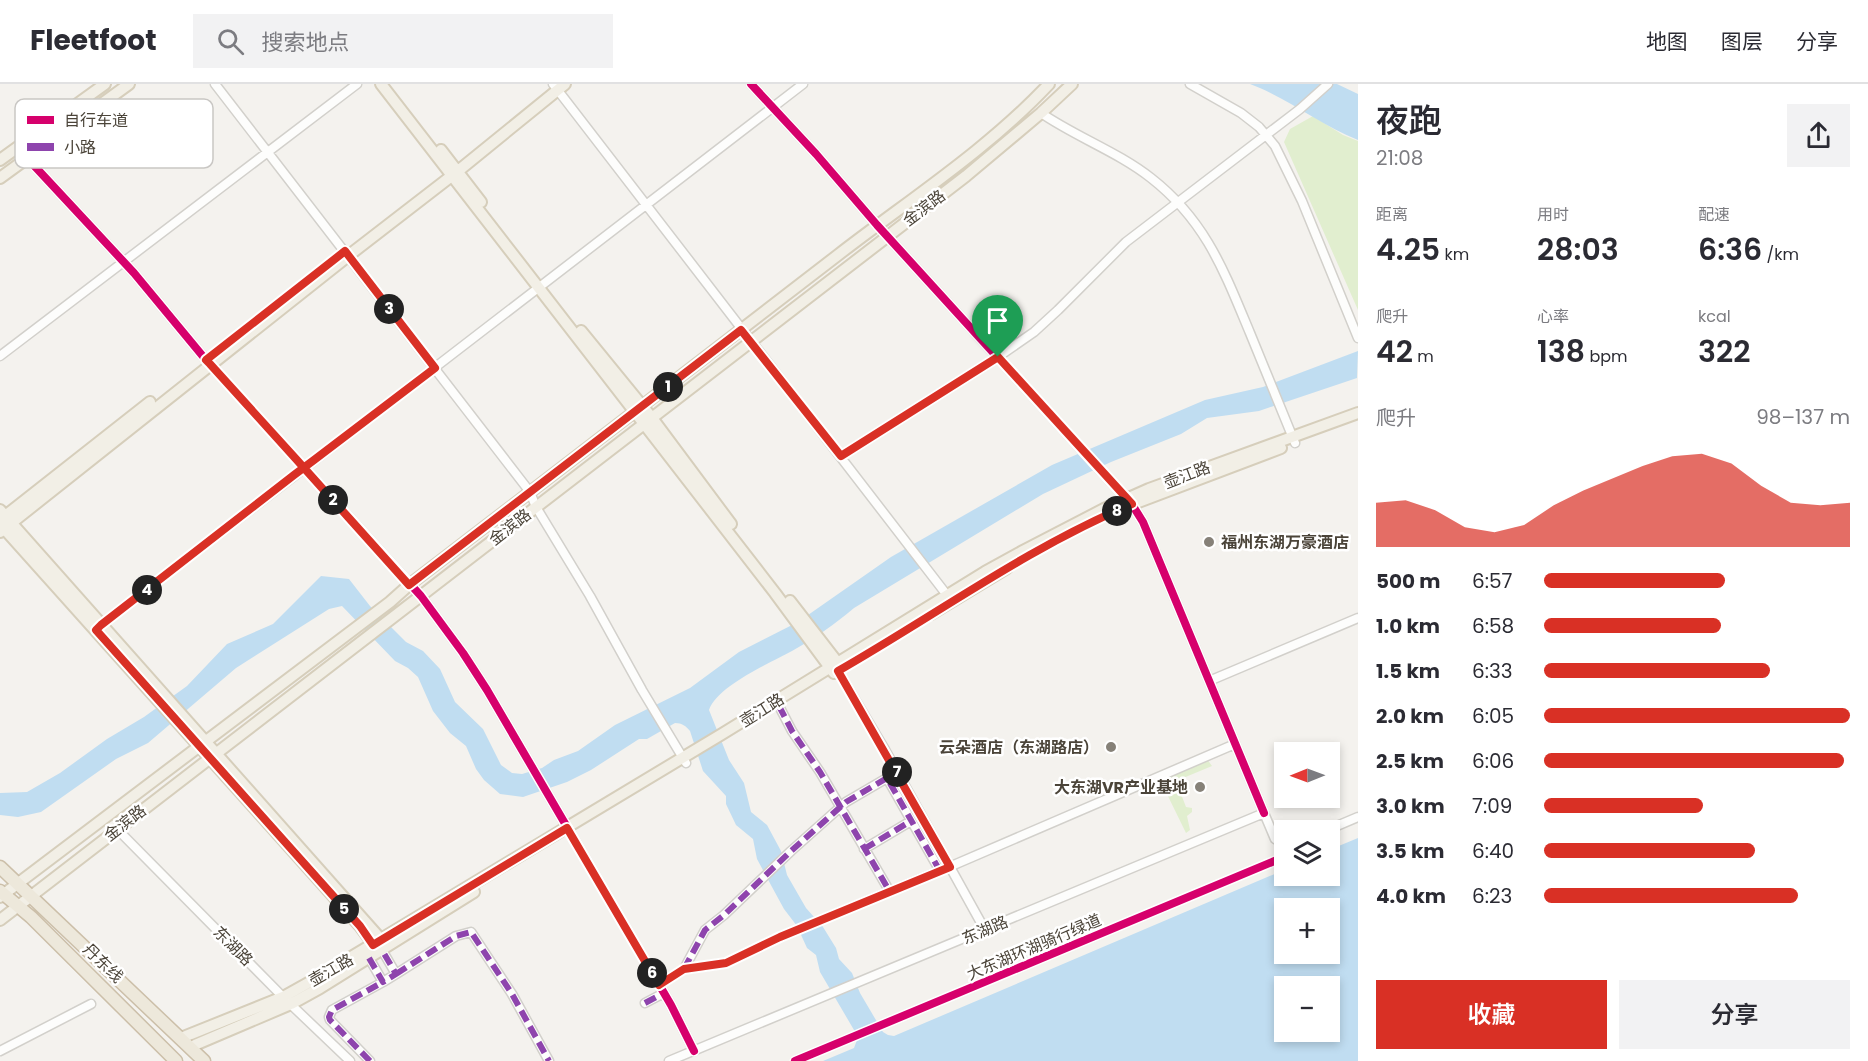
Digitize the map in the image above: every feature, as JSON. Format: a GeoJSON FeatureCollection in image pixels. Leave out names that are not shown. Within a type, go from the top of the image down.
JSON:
{"type":"FeatureCollection","features":[{"type":"Feature","properties":{"kind":"highway","name":"丹东线"},"geometry":{"type":"LineString","coordinates":[[0,867],[204,1061]]}},
{"type":"Feature","properties":{"kind":"highway","name":"丹东线"},"geometry":{"type":"LineString","coordinates":[[1,894],[18,905],[176,1061]]}},
{"type":"Feature","properties":{"kind":"highway"},"geometry":{"type":"LineString","coordinates":[[58,945],[72,933]]}},
{"type":"Feature","properties":{"kind":"main road"},"geometry":{"type":"LineString","coordinates":[[84,99],[105,84]]}},
{"type":"Feature","properties":{"kind":"main road"},"geometry":{"type":"LineString","coordinates":[[108,99],[129,84]]}},
{"type":"Feature","properties":{"kind":"main road"},"geometry":{"type":"LineString","coordinates":[[381,84],[453,171]]}},
{"type":"Feature","properties":{"kind":"main road"},"geometry":{"type":"LineString","coordinates":[[389,84],[453,171],[639,409],[836,669]]}},
{"type":"Feature","properties":{"kind":"main road","name":"金滨路"},"geometry":{"type":"LineString","coordinates":[[1,894],[390,602],[409,585],[976,151],[1049,84]]}},
{"type":"Feature","properties":{"kind":"main road","name":"金滨路"},"geometry":{"type":"LineString","coordinates":[[0,920],[966,176],[1072,84]]}},
{"type":"Feature","properties":{"kind":"main road"},"geometry":{"type":"LineString","coordinates":[[380,946],[203,744],[3,522],[453,171],[557,86]]}},
{"type":"Feature","properties":{"kind":"main road"},"geometry":{"type":"LineString","coordinates":[[0,160],[15,149]]}},
{"type":"Feature","properties":{"kind":"main road"},"geometry":{"type":"LineString","coordinates":[[0,178],[15,167]]}},
{"type":"Feature","properties":{"kind":"main road"},"geometry":{"type":"LineString","coordinates":[[903,206],[912,217]]}},
{"type":"Feature","properties":{"kind":"main road"},"geometry":{"type":"LineString","coordinates":[[850,246],[860,257]]}},
{"type":"Feature","properties":{"kind":"main road","name":"壶江路"},"geometry":{"type":"LineString","coordinates":[[724,737],[779,706],[949,598],[1130,501],[1294,440],[1358,413]]}},
{"type":"Feature","properties":{"kind":"main road","name":"壶江路"},"geometry":{"type":"LineString","coordinates":[[1294,440],[1358,421]]}},
{"type":"Feature","properties":{"kind":"main road","name":"壶江路"},"geometry":{"type":"LineString","coordinates":[[287,1001],[836,669]]}},
{"type":"Feature","properties":{"kind":"main road","name":"壶江路"},"geometry":{"type":"LineString","coordinates":[[186,1042],[287,1001],[369,958],[380,946]]}},
{"type":"Feature","properties":{"kind":"street"},"geometry":{"type":"LineString","coordinates":[[215,84],[530,492],[536,507],[590,596],[672,743],[688,759]]}},
{"type":"Feature","properties":{"kind":"street"},"geometry":{"type":"LineString","coordinates":[[0,356],[357,84]]}},
{"type":"Feature","properties":{"kind":"street"},"geometry":{"type":"LineString","coordinates":[[751,84],[1130,501],[1143,522],[1274,836]]}},
{"type":"Feature","properties":{"kind":"street"},"geometry":{"type":"LineString","coordinates":[[98,627],[803,84]]}},
{"type":"Feature","properties":{"kind":"street"},"geometry":{"type":"LineString","coordinates":[[1190,84],[1241,113],[1266,134],[1285,164],[1358,338]]}},
{"type":"Feature","properties":{"kind":"street"},"geometry":{"type":"LineString","coordinates":[[841,456],[998,357],[1043,325],[1126,242],[1300,109],[1328,84]]}},
{"type":"Feature","properties":{"kind":"street"},"geometry":{"type":"LineString","coordinates":[[557,86],[646,206],[949,598]]}},
{"type":"Feature","properties":{"kind":"street"},"geometry":{"type":"LineString","coordinates":[[1041,113],[1064,129],[1143,172],[1178,202],[1198,225],[1214,252],[1294,440]]}},
{"type":"Feature","properties":{"kind":"street"},"geometry":{"type":"LineString","coordinates":[[36,168],[124,262],[208,362],[421,596],[463,653],[522,751],[662,989],[694,1051]]}},
{"type":"Feature","properties":{"kind":"street"},"geometry":{"type":"LineString","coordinates":[[1209,681],[1358,618]]}},
{"type":"Feature","properties":{"kind":"street"},"geometry":{"type":"LineString","coordinates":[[836,669],[985,930]]}},
{"type":"Feature","properties":{"kind":"street"},"geometry":{"type":"LineString","coordinates":[[779,706],[890,892]]}},
{"type":"Feature","properties":{"kind":"street"},"geometry":{"type":"LineString","coordinates":[[684,969],[726,963],[780,937],[950,867],[1235,744]]}},
{"type":"Feature","properties":{"kind":"street"},"geometry":{"type":"LineString","coordinates":[[645,1003],[684,969],[705,930],[840,808],[887,778],[940,871]]}},
{"type":"Feature","properties":{"kind":"street","name":"东湖路"},"geometry":{"type":"LineString","coordinates":[[669,1061],[1264,813]]}},
{"type":"Feature","properties":{"kind":"street"},"geometry":{"type":"LineString","coordinates":[[1340,825],[1358,817]]}},
{"type":"Feature","properties":{"kind":"street"},"geometry":{"type":"LineString","coordinates":[[864,849],[911,821]]}},
{"type":"Feature","properties":{"kind":"street","name":"东湖路"},"geometry":{"type":"LineString","coordinates":[[117,829],[287,1001],[350,1061]]}},
{"type":"Feature","properties":{"kind":"street"},"geometry":{"type":"LineString","coordinates":[[370,1061],[330,1020],[332,1010],[383,982],[456,936],[471,933],[512,994],[549,1061]]}},
{"type":"Feature","properties":{"kind":"street"},"geometry":{"type":"LineString","coordinates":[[380,946],[396,974]]}},
{"type":"Feature","properties":{"kind":"street"},"geometry":{"type":"LineString","coordinates":[[369,958],[383,982]]}},
{"type":"Feature","properties":{"kind":"street"},"geometry":{"type":"LineString","coordinates":[[0,1051],[91,1004]]}},
{"type":"Feature","properties":{"kind":"green space"},"geometry":{"type":"Polygon","coordinates":[[[1313,116],[1343,135],[1358,141],[1358,310],[1284,142],[1290,129],[1313,116]]]}},
{"type":"Feature","properties":{"kind":"green space"},"geometry":{"type":"Polygon","coordinates":[[[1207,759],[1212,766],[1176,781],[1186,807],[1192,808],[1192,812],[1187,816],[1190,830],[1186,833],[1164,788],[1167,776],[1207,759]]]}},
{"type":"Feature","properties":{"kind":"water"},"geometry":{"type":"Polygon","coordinates":[[[1250,84],[1337,84],[1358,94],[1358,140],[1330,127],[1278,97],[1250,84]]]}},
{"type":"Feature","properties":{"kind":"water"},"geometry":{"type":"Polygon","coordinates":[[[1358,351],[1357,378],[1259,411],[1207,418],[1181,434],[1111,462],[1043,494],[854,608],[792,651],[745,676],[722,692],[709,710],[729,760],[744,783],[751,812],[767,825],[781,851],[787,875],[806,908],[823,927],[836,948],[839,959],[852,973],[860,993],[883,1032],[888,1035],[894,1036],[1274,874],[1274,886],[1340,886],[1340,845],[1358,838],[1358,1061],[823,1061],[854,1048],[857,1040],[854,1030],[820,972],[816,955],[807,948],[797,926],[784,909],[757,859],[753,839],[736,825],[726,804],[726,796],[703,771],[687,728],[675,723],[647,739],[639,739],[591,770],[567,782],[523,797],[500,794],[484,780],[476,769],[466,746],[450,733],[433,711],[418,677],[395,661],[342,606],[329,609],[236,668],[148,743],[116,759],[41,812],[18,817],[0,815],[0,793],[27,792],[60,773],[107,739],[144,717],[187,686],[227,644],[273,624],[321,576],[349,579],[370,606],[406,642],[423,651],[440,669],[455,702],[483,729],[501,765],[512,773],[522,774],[542,768],[554,760],[578,751],[615,725],[690,688],[739,652],[798,622],[891,557],[1052,465],[1205,400],[1263,387],[1358,351]]]}},
{"type":"Feature","properties":{"kind":"marked path"},"geometry":{"type":"LineString","coordinates":[[779,706],[890,892]]}},
{"type":"Feature","properties":{"kind":"marked path"},"geometry":{"type":"LineString","coordinates":[[684,969],[705,930],[846,802],[887,778],[940,871]]}},
{"type":"Feature","properties":{"kind":"marked path"},"geometry":{"type":"LineString","coordinates":[[864,849],[911,821]]}},
{"type":"Feature","properties":{"kind":"marked path"},"geometry":{"type":"LineString","coordinates":[[659,985],[684,969],[726,963],[780,937],[950,867]]}},
{"type":"Feature","properties":{"kind":"marked path"},"geometry":{"type":"LineString","coordinates":[[396,974],[456,936],[471,932],[512,994],[549,1061]]}},
{"type":"Feature","properties":{"kind":"marked path"},"geometry":{"type":"LineString","coordinates":[[369,958],[383,982],[396,974],[382,950]]}},
{"type":"Feature","properties":{"kind":"marked path"},"geometry":{"type":"LineString","coordinates":[[370,1061],[329,1017],[332,1010],[383,982]]}},
{"type":"Feature","properties":{"kind":"marked path"},"geometry":{"type":"LineString","coordinates":[[645,1003],[664,993]]}},
{"type":"Feature","properties":{"kind":"cycle path"},"geometry":{"type":"LineString","coordinates":[[751,84],[1120,492],[1128,498],[1143,522],[1264,813]]}},
{"type":"Feature","properties":{"kind":"cycle path"},"geometry":{"type":"LineString","coordinates":[[36,168],[134,273],[206,360],[421,596],[487,690],[671,1005],[694,1051]]}},
{"type":"Feature","properties":{"kind":"cycle path","name":"大东湖环湖骑行绿道"},"geometry":{"type":"LineString","coordinates":[[795,1061],[1274,861]]}},
{"type":"Feature","properties":{"kind":"place","name":"福州东湖万豪酒店"},"geometry":{"type":"Point","coordinates":[1209,542]}},
{"type":"Feature","properties":{"kind":"place","name":"云朵酒店（东湖路店）"},"geometry":{"type":"Point","coordinates":[1111,747]}},
{"type":"Feature","properties":{"kind":"place","name":"大东湖VR产业基地"},"geometry":{"type":"Point","coordinates":[1200,787]}},
{"type":"Feature","properties":{"kind":"route"},"geometry":{"type":"LineString","coordinates":[[998,357],[841,456],[741,330],[409,585],[316,481],[304,468],[210,364],[206,360],[345,251],[435,368],[304,468],[294,475],[96,630],[360,926],[373,945],[567,828],[659,985],[684,969],[726,963],[780,937],[950,867],[838,671],[1020,560],[1132,504],[998,357]]}}]}
